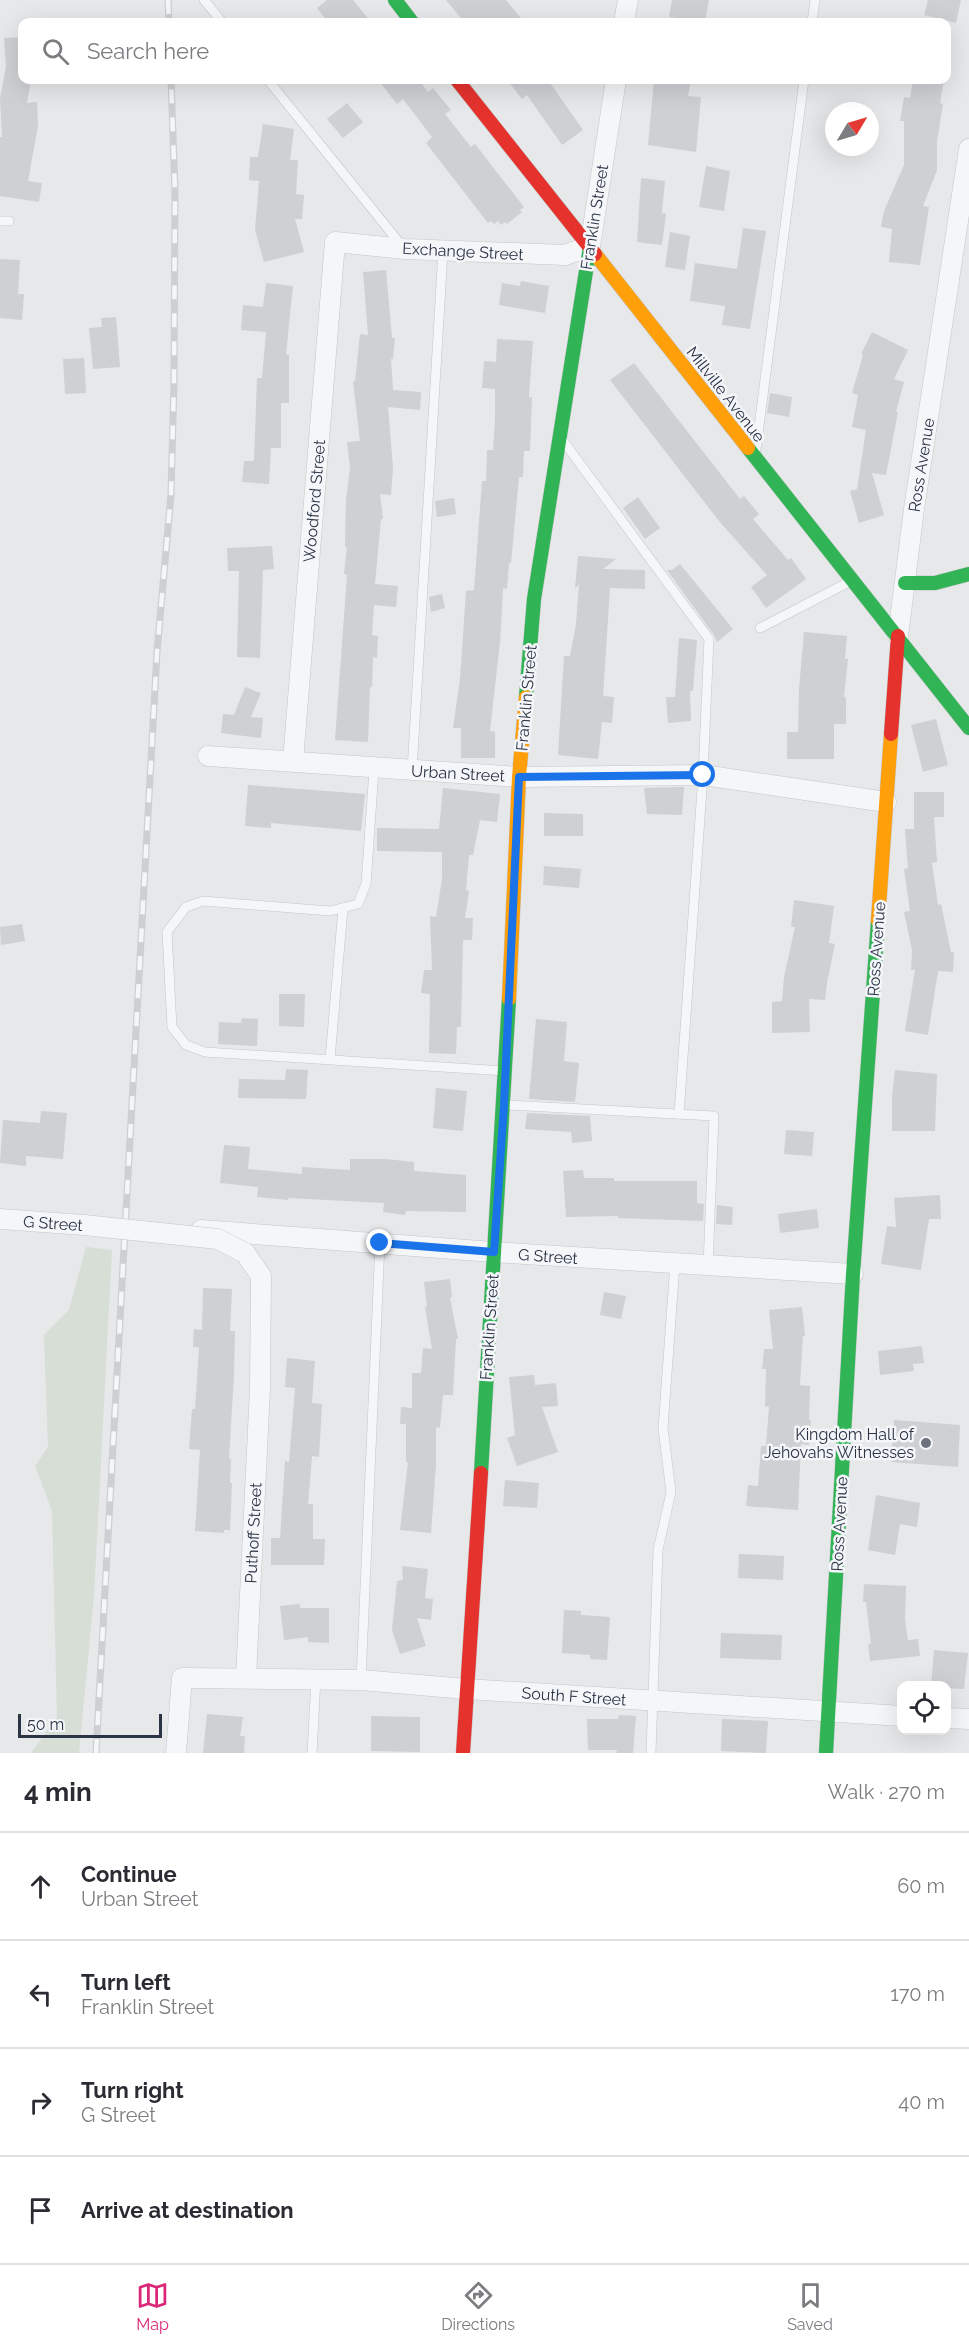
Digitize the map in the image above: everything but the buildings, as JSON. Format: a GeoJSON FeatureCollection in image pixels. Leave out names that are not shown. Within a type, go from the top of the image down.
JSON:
{"type":"FeatureCollection","features":[{"type":"Feature","properties":{"kind":"main road"},"geometry":{"type":"LineString","coordinates":[[394,0],[409,18]]}},
{"type":"Feature","properties":{"kind":"main road","name":"Millville Avenue"},"geometry":{"type":"LineString","coordinates":[[460,84],[969,728]]}},
{"type":"Feature","properties":{"kind":"main road","name":"Franklin Street"},"geometry":{"type":"LineString","coordinates":[[463,1753],[504,1105],[519,777],[534,599],[590,246]]}},
{"type":"Feature","properties":{"kind":"main road"},"geometry":{"type":"LineString","coordinates":[[905,583],[935,583],[969,574]]}},
{"type":"Feature","properties":{"kind":"main road","name":"Ross Avenue"},"geometry":{"type":"LineString","coordinates":[[826,1753],[854,1274],[898,636]]}},
{"type":"Feature","properties":{"kind":"street"},"geometry":{"type":"LineString","coordinates":[[625,18],[628,0]]}},
{"type":"Feature","properties":{"kind":"street","name":"Franklin Street"},"geometry":{"type":"LineString","coordinates":[[590,246],[615,84]]}},
{"type":"Feature","properties":{"kind":"street","name":"Ross Avenue"},"geometry":{"type":"LineString","coordinates":[[898,636],[969,149]]}},
{"type":"Feature","properties":{"kind":"street","name":"Exchange Street"},"geometry":{"type":"LineString","coordinates":[[335,242],[405,249],[565,255],[590,246]]}},
{"type":"Feature","properties":{"kind":"street","name":"Woodford Street"},"geometry":{"type":"LineString","coordinates":[[293,761],[335,242]]}},
{"type":"Feature","properties":{"kind":"street","name":"Urban Street"},"geometry":{"type":"LineString","coordinates":[[208,756],[519,777],[703,775],[886,802]]}},
{"type":"Feature","properties":{"kind":"street","name":"G Street"},"geometry":{"type":"LineString","coordinates":[[0,1220],[84,1224],[218,1239],[245,1253]]}},
{"type":"Feature","properties":{"kind":"street","name":"G Street"},"geometry":{"type":"LineString","coordinates":[[171,1228],[494,1252],[854,1274]]}},
{"type":"Feature","properties":{"kind":"street","name":"Puthoff Street"},"geometry":{"type":"LineString","coordinates":[[245,1253],[261,1276],[261,1388],[246,1678]]}},
{"type":"Feature","properties":{"kind":"street"},"geometry":{"type":"LineString","coordinates":[[176,1753],[182,1677],[246,1678]]}},
{"type":"Feature","properties":{"kind":"street","name":"South F Street"},"geometry":{"type":"LineString","coordinates":[[246,1678],[361,1680],[466,1689],[897,1716]]}},
{"type":"Feature","properties":{"kind":"street"},"geometry":{"type":"LineString","coordinates":[[951,1718],[969,1719]]}},
{"type":"Feature","properties":{"kind":"lane"},"geometry":{"type":"LineString","coordinates":[[204,0],[219,18]]}},
{"type":"Feature","properties":{"kind":"lane"},"geometry":{"type":"LineString","coordinates":[[812,18],[814,0]]}},
{"type":"Feature","properties":{"kind":"lane"},"geometry":{"type":"LineString","coordinates":[[271,84],[405,249]]}},
{"type":"Feature","properties":{"kind":"lane"},"geometry":{"type":"LineString","coordinates":[[755,458],[803,84]]}},
{"type":"Feature","properties":{"kind":"lane"},"geometry":{"type":"LineString","coordinates":[[412,771],[444,251]]}},
{"type":"Feature","properties":{"kind":"lane"},"geometry":{"type":"LineString","coordinates":[[559,435],[708,639],[703,775],[679,1114]]}},
{"type":"Feature","properties":{"kind":"lane"},"geometry":{"type":"LineString","coordinates":[[760,628],[853,580]]}},
{"type":"Feature","properties":{"kind":"lane"},"geometry":{"type":"LineString","coordinates":[[374,769],[366,884],[358,904],[330,911],[203,901],[186,907],[167,932],[172,1027],[186,1045],[205,1052],[505,1071]]}},
{"type":"Feature","properties":{"kind":"lane"},"geometry":{"type":"LineString","coordinates":[[330,1059],[343,908]]}},
{"type":"Feature","properties":{"kind":"lane"},"geometry":{"type":"LineString","coordinates":[[504,1105],[714,1116],[708,1266]]}},
{"type":"Feature","properties":{"kind":"lane"},"geometry":{"type":"LineString","coordinates":[[361,1680],[380,1243]]}},
{"type":"Feature","properties":{"kind":"lane"},"geometry":{"type":"LineString","coordinates":[[651,1753],[658,1550],[671,1492],[663,1428],[675,1264]]}},
{"type":"Feature","properties":{"kind":"lane"},"geometry":{"type":"LineString","coordinates":[[312,1753],[316,1679]]}},
{"type":"Feature","properties":{"kind":"shaded area"},"geometry":{"type":"Polygon","coordinates":[[[86,1247],[112,1250],[94,1596],[79,1753],[31,1753],[57,1717],[52,1511],[35,1466],[48,1447],[44,1335],[69,1310],[86,1247]]]}},
{"type":"Feature","properties":{"kind":"railway"},"geometry":{"type":"LineString","coordinates":[[168,0],[169,18]]}},
{"type":"Feature","properties":{"kind":"railway"},"geometry":{"type":"LineString","coordinates":[[96,1753],[157,652],[171,494],[175,191],[171,84]]}},
{"type":"Feature","properties":{"kind":"traffic: fast"},"geometry":{"type":"LineString","coordinates":[[395,0],[409,18]]}},
{"type":"Feature","properties":{"kind":"traffic: fast"},"geometry":{"type":"LineString","coordinates":[[526,697],[534,599],[590,246]]}},
{"type":"Feature","properties":{"kind":"traffic: fast"},"geometry":{"type":"LineString","coordinates":[[748,448],[969,728]]}},
{"type":"Feature","properties":{"kind":"traffic: fast"},"geometry":{"type":"LineString","coordinates":[[905,583],[935,583],[969,574]]}},
{"type":"Feature","properties":{"kind":"traffic: fast"},"geometry":{"type":"LineString","coordinates":[[826,1753],[853,1274],[878,921]]}},
{"type":"Feature","properties":{"kind":"traffic: fast"},"geometry":{"type":"LineString","coordinates":[[481,1473],[509,999]]}},
{"type":"Feature","properties":{"kind":"traffic: slow"},"geometry":{"type":"LineString","coordinates":[[595,254],[748,448]]}},
{"type":"Feature","properties":{"kind":"traffic: slow"},"geometry":{"type":"LineString","coordinates":[[509,999],[519,777],[526,697]]}},
{"type":"Feature","properties":{"kind":"traffic: slow"},"geometry":{"type":"LineString","coordinates":[[878,921],[891,734]]}},
{"type":"Feature","properties":{"kind":"traffic: jam"},"geometry":{"type":"LineString","coordinates":[[460,84],[595,254]]}},
{"type":"Feature","properties":{"kind":"traffic: jam"},"geometry":{"type":"LineString","coordinates":[[891,734],[898,636]]}},
{"type":"Feature","properties":{"kind":"traffic: jam"},"geometry":{"type":"LineString","coordinates":[[463,1753],[481,1473]]}},
{"type":"Feature","properties":{"kind":"place","name":"Kingdom Hall of Jehovahs Witnesses"},"geometry":{"type":"Point","coordinates":[926,1443]}},
{"type":"Feature","properties":{"kind":"route"},"geometry":{"type":"LineString","coordinates":[[380,1243],[494,1252],[504,1105],[519,777],[703,775]]}}]}
